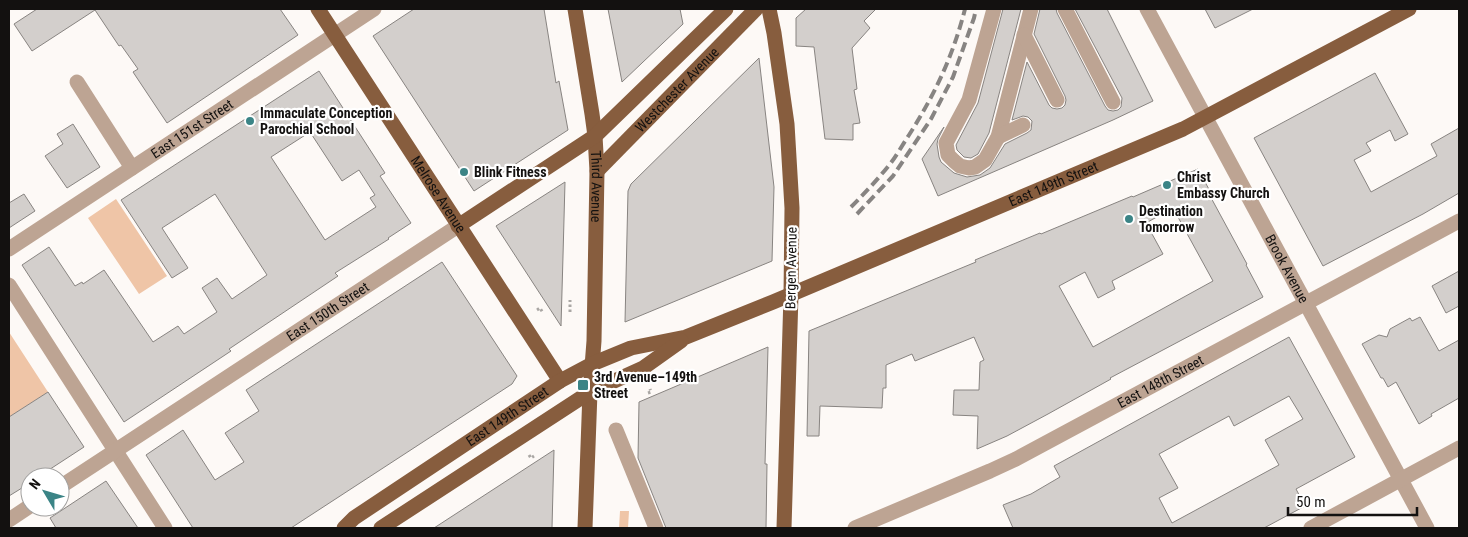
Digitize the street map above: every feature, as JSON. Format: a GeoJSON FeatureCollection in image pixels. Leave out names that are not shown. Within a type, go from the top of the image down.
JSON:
{"type":"FeatureCollection","features":[{"type":"Feature","properties":{"kind":"main road","name":"Melrose Avenue"},"geometry":{"type":"LineString","coordinates":[[318,9],[560,381]]}},
{"type":"Feature","properties":{"kind":"main road","name":"Third Avenue"},"geometry":{"type":"LineString","coordinates":[[575,9],[595,136],[597,171],[585,528]]}},
{"type":"Feature","properties":{"kind":"main road","name":"Westchester Avenue"},"geometry":{"type":"LineString","coordinates":[[595,136],[726,9]]}},
{"type":"Feature","properties":{"kind":"main road","name":"Westchester Avenue"},"geometry":{"type":"LineString","coordinates":[[597,171],[756,9]]}},
{"type":"Feature","properties":{"kind":"main road","name":"Bergen Avenue"},"geometry":{"type":"LineString","coordinates":[[769,9],[787,124],[792,208],[784,528]]}},
{"type":"Feature","properties":{"kind":"main road","name":"East 149th Street"},"geometry":{"type":"LineString","coordinates":[[344,528],[354,518],[560,381],[592,364],[631,348],[686,337],[791,295],[1183,129],[1409,9]]}},
{"type":"Feature","properties":{"kind":"main road","name":"East 150th Street"},"geometry":{"type":"LineString","coordinates":[[458,226],[595,136]]}},
{"type":"Feature","properties":{"kind":"main road","name":"East 149th Street"},"geometry":{"type":"LineString","coordinates":[[381,528],[590,392],[643,368],[686,337]]}},
{"type":"Feature","properties":{"kind":"street","name":"East 151st Street"},"geometry":{"type":"LineString","coordinates":[[9,249],[374,9]]}},
{"type":"Feature","properties":{"kind":"street"},"geometry":{"type":"LineString","coordinates":[[994,9],[970,100],[946,144],[948,155],[960,166],[969,168],[975,167],[985,160],[998,137],[1031,9]]}},
{"type":"Feature","properties":{"kind":"street"},"geometry":{"type":"LineString","coordinates":[[1065,9],[1113,102]]}},
{"type":"Feature","properties":{"kind":"street","name":"Brook Avenue"},"geometry":{"type":"LineString","coordinates":[[1147,9],[1427,528]]}},
{"type":"Feature","properties":{"kind":"street"},"geometry":{"type":"LineString","coordinates":[[1024,36],[1057,100]]}},
{"type":"Feature","properties":{"kind":"street"},"geometry":{"type":"LineString","coordinates":[[77,82],[132,168]]}},
{"type":"Feature","properties":{"kind":"street"},"geometry":{"type":"LineString","coordinates":[[998,137],[1023,125]]}},
{"type":"Feature","properties":{"kind":"street","name":"East 148th Street"},"geometry":{"type":"LineString","coordinates":[[855,528],[1016,459],[1459,221]]}},
{"type":"Feature","properties":{"kind":"street","name":"East 150th Street"},"geometry":{"type":"LineString","coordinates":[[70,480],[458,226]]}},
{"type":"Feature","properties":{"kind":"street"},"geometry":{"type":"LineString","coordinates":[[9,285],[165,528]]}},
{"type":"Feature","properties":{"kind":"street"},"geometry":{"type":"LineString","coordinates":[[616,430],[656,528]]}},
{"type":"Feature","properties":{"kind":"street"},"geometry":{"type":"LineString","coordinates":[[1312,528],[1459,448]]}},
{"type":"Feature","properties":{"kind":"street"},"geometry":{"type":"LineString","coordinates":[[9,520],[20,513]]}},
{"type":"Feature","properties":{"kind":"path"},"geometry":{"type":"LineString","coordinates":[[570,300],[570,312]]}},
{"type":"Feature","properties":{"kind":"path"},"geometry":{"type":"LineString","coordinates":[[537,310],[540,308],[543,313]]}},
{"type":"Feature","properties":{"kind":"shaded area"},"geometry":{"type":"Polygon","coordinates":[[[116,199],[167,276],[139,294],[88,218],[116,199]]]}},
{"type":"Feature","properties":{"kind":"shaded area"},"geometry":{"type":"Polygon","coordinates":[[[9,332],[48,392],[9,417],[9,332]]]}},
{"type":"Feature","properties":{"kind":"shaded area"},"geometry":{"type":"Polygon","coordinates":[[[620,511],[629,511],[628,528],[619,528],[620,511]]]}},
{"type":"Feature","properties":{"kind":"building"},"geometry":{"type":"Polygon","coordinates":[[[37,9],[280,9],[298,35],[167,123],[133,72],[138,69],[121,45],[119,46],[95,10],[32,51],[14,24],[37,9]]]}},
{"type":"Feature","properties":{"kind":"building"},"geometry":{"type":"Polygon","coordinates":[[[414,9],[544,9],[556,83],[559,81],[568,130],[474,191],[373,36],[414,9]]]}},
{"type":"Feature","properties":{"kind":"building"},"geometry":{"type":"Polygon","coordinates":[[[608,9],[680,9],[683,24],[622,82],[608,9]]]}},
{"type":"Feature","properties":{"kind":"building"},"geometry":{"type":"Polygon","coordinates":[[[806,9],[876,9],[864,21],[870,28],[852,48],[857,89],[854,90],[860,123],[853,124],[853,140],[825,139],[814,47],[796,46],[796,18],[806,9]]]}},
{"type":"Feature","properties":{"kind":"building"},"geometry":{"type":"Polygon","coordinates":[[[1003,9],[1021,9],[989,133],[978,154],[971,158],[964,157],[957,150],[956,145],[978,103],[1003,9]]]}},
{"type":"Feature","properties":{"kind":"building"},"geometry":{"type":"Polygon","coordinates":[[[1040,9],[1056,9],[1105,106],[1108,110],[1113,111],[1121,107],[1122,98],[1075,9],[1107,9],[1153,101],[938,196],[922,159],[944,127],[937,144],[941,162],[954,173],[967,177],[980,175],[990,168],[1005,144],[1031,130],[1032,121],[1028,117],[1023,116],[1012,120],[1027,62],[1049,105],[1057,109],[1065,105],[1065,96],[1034,34],[1040,9]]]}},
{"type":"Feature","properties":{"kind":"building"},"geometry":{"type":"Polygon","coordinates":[[[1205,9],[1253,9],[1215,28],[1205,9]]]}},
{"type":"Feature","properties":{"kind":"building"},"geometry":{"type":"Polygon","coordinates":[[[759,58],[774,187],[772,261],[625,322],[628,191],[631,184],[759,58]]]}},
{"type":"Feature","properties":{"kind":"building"},"geometry":{"type":"Polygon","coordinates":[[[319,71],[385,173],[380,176],[411,223],[335,273],[338,276],[229,349],[231,351],[124,422],[22,265],[49,247],[75,286],[82,282],[83,284],[104,270],[153,342],[178,326],[184,334],[217,312],[202,288],[217,278],[232,299],[267,275],[215,194],[162,228],[188,268],[172,278],[121,200],[319,71]],[[310,132],[271,157],[325,240],[376,207],[370,198],[375,195],[359,170],[342,181],[310,132]]]}},
{"type":"Feature","properties":{"kind":"building"},"geometry":{"type":"Polygon","coordinates":[[[1375,73],[1408,134],[1395,141],[1390,130],[1366,143],[1371,151],[1354,160],[1371,192],[1437,156],[1431,144],[1459,128],[1459,193],[1323,266],[1254,138],[1375,73]]]}},
{"type":"Feature","properties":{"kind":"building"},"geometry":{"type":"Polygon","coordinates":[[[73,124],[100,167],[67,188],[45,156],[63,144],[57,134],[73,124]]]}},
{"type":"Feature","properties":{"kind":"building"},"geometry":{"type":"Polygon","coordinates":[[[1198,169],[1211,193],[1209,194],[1263,297],[1110,378],[1007,436],[977,449],[978,416],[953,415],[954,390],[979,390],[980,362],[984,360],[974,337],[915,361],[912,354],[886,365],[886,388],[883,388],[882,408],[820,406],[819,436],[807,436],[809,331],[976,262],[975,260],[1040,233],[1133,197],[1198,169]],[[1173,208],[1146,223],[1163,254],[1112,281],[1115,289],[1098,298],[1085,272],[1059,286],[1093,347],[1213,281],[1173,208]]]}},
{"type":"Feature","properties":{"kind":"building"},"geometry":{"type":"Polygon","coordinates":[[[565,182],[563,256],[561,326],[496,226],[565,182]]]}},
{"type":"Feature","properties":{"kind":"building"},"geometry":{"type":"Polygon","coordinates":[[[24,194],[35,211],[9,228],[9,203],[24,194]]]}},
{"type":"Feature","properties":{"kind":"building"},"geometry":{"type":"Polygon","coordinates":[[[442,262],[517,376],[512,384],[291,528],[193,528],[146,455],[183,430],[215,480],[244,462],[225,433],[259,411],[246,390],[442,262]]]}},
{"type":"Feature","properties":{"kind":"building"},"geometry":{"type":"Polygon","coordinates":[[[1459,271],[1459,306],[1446,313],[1432,286],[1459,271]]]}},
{"type":"Feature","properties":{"kind":"building"},"geometry":{"type":"Polygon","coordinates":[[[1420,317],[1439,351],[1459,340],[1459,398],[1431,414],[1432,416],[1419,424],[1396,382],[1388,387],[1362,344],[1379,335],[1387,337],[1390,329],[1410,318],[1412,321],[1420,317]]]}},
{"type":"Feature","properties":{"kind":"building"},"geometry":{"type":"Polygon","coordinates":[[[1289,337],[1355,457],[1296,489],[1305,506],[1264,528],[1013,528],[1003,505],[1031,494],[1060,477],[1054,466],[1289,337]],[[1289,396],[1234,426],[1229,416],[1159,454],[1178,488],[1159,498],[1172,523],[1279,465],[1265,440],[1303,419],[1289,396]]]}},
{"type":"Feature","properties":{"kind":"building"},"geometry":{"type":"Polygon","coordinates":[[[768,347],[765,464],[767,464],[766,528],[666,528],[638,458],[639,402],[768,347]]]}},
{"type":"Feature","properties":{"kind":"building"},"geometry":{"type":"Polygon","coordinates":[[[48,392],[84,447],[53,467],[20,467],[20,489],[9,496],[9,417],[48,392]]]}},
{"type":"Feature","properties":{"kind":"building"},"geometry":{"type":"Polygon","coordinates":[[[554,450],[552,528],[434,528],[554,450]]]}},
{"type":"Feature","properties":{"kind":"building"},"geometry":{"type":"Polygon","coordinates":[[[106,481],[138,528],[56,528],[50,518],[70,517],[70,505],[106,481]]]}},
{"type":"Feature","properties":{"kind":"railway"},"geometry":{"type":"LineString","coordinates":[[851,207],[890,164],[918,120],[935,90],[949,59],[965,9]]}},
{"type":"Feature","properties":{"kind":"railway"},"geometry":{"type":"LineString","coordinates":[[857,214],[893,176],[931,119],[953,77],[976,9]]}},
{"type":"Feature","properties":{"kind":"place","name":"Immaculate Conception Parochial School"},"geometry":{"type":"Point","coordinates":[250,121]}},
{"type":"Feature","properties":{"kind":"place","name":"Blink Fitness"},"geometry":{"type":"Point","coordinates":[464,172]}},
{"type":"Feature","properties":{"kind":"place","name":"Christ Embassy Church"},"geometry":{"type":"Point","coordinates":[1167,185]}},
{"type":"Feature","properties":{"kind":"place","name":"Destination Tomorrow"},"geometry":{"type":"Point","coordinates":[1129,219]}},
{"type":"Feature","properties":{"kind":"place","name":"3rd Avenue–149th Street"},"geometry":{"type":"Point","coordinates":[583,385]}}]}
